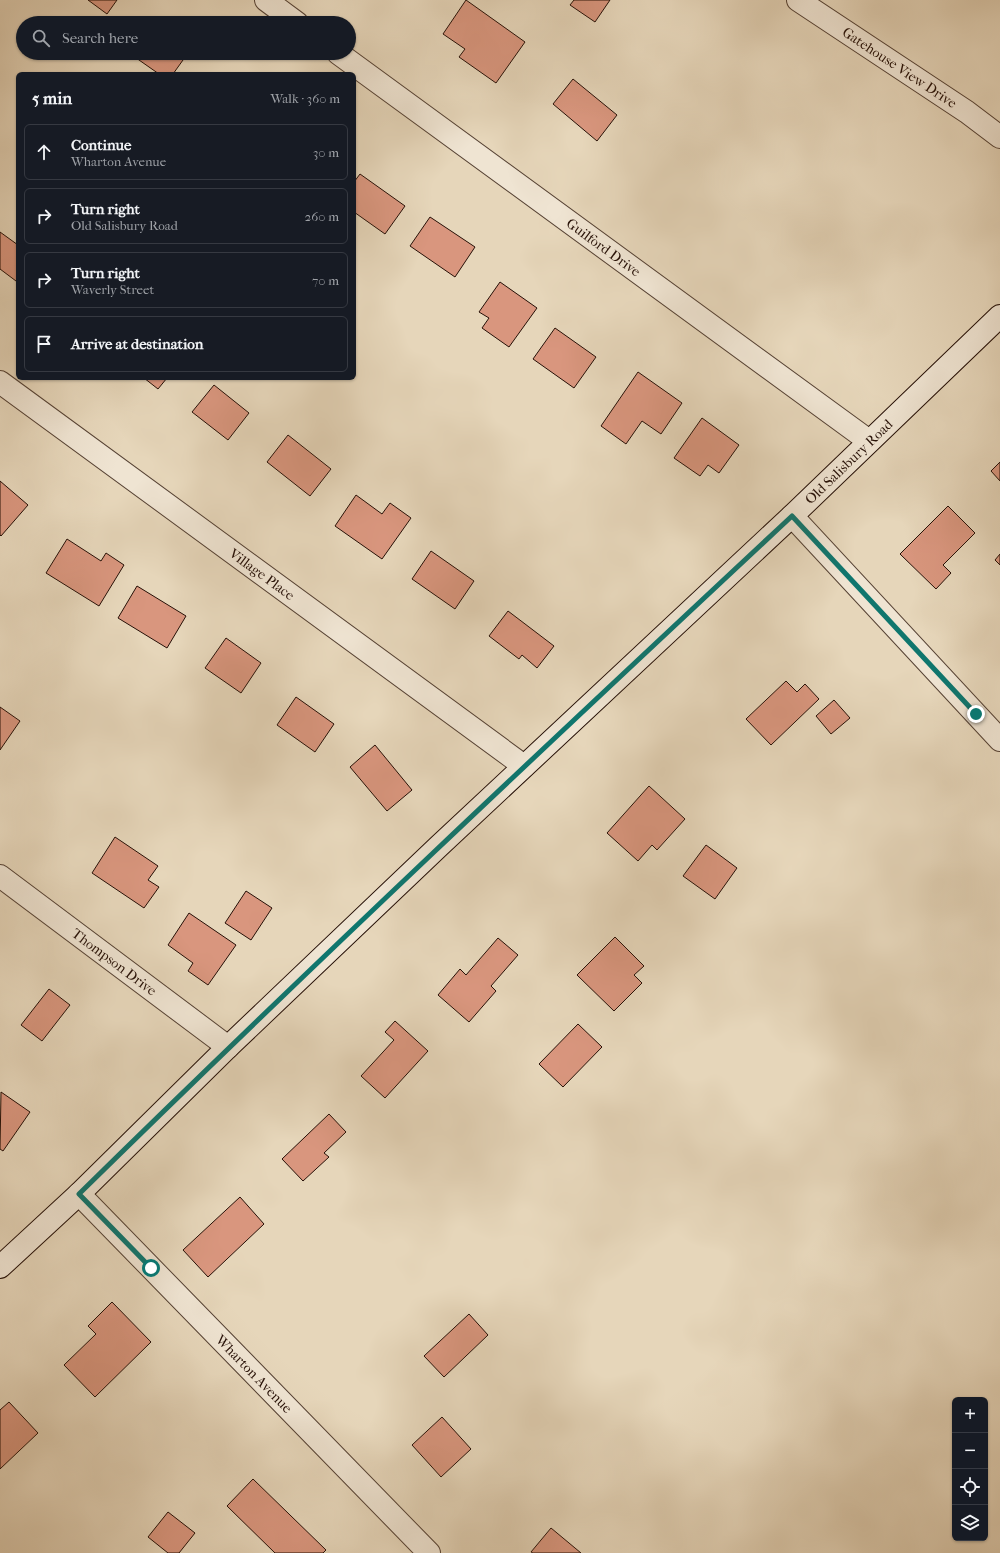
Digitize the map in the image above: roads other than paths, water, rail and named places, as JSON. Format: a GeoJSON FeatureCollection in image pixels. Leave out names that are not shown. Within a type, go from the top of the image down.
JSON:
{"type":"FeatureCollection","features":[{"type":"Feature","properties":{"kind":"street"},"geometry":{"type":"LineString","coordinates":[[266,0],[288,16]]}},
{"type":"Feature","properties":{"kind":"street","name":"Gatehouse View Drive"},"geometry":{"type":"LineString","coordinates":[[798,0],[966,112],[1000,137]]}},
{"type":"Feature","properties":{"kind":"street","name":"Guilford Drive"},"geometry":{"type":"LineString","coordinates":[[348,60],[869,441]]}},
{"type":"Feature","properties":{"kind":"street","name":"Old Salisbury Road"},"geometry":{"type":"LineString","coordinates":[[0,1267],[79,1194],[228,1047],[524,766],[792,516],[869,441],[949,367],[1000,316]]}},
{"type":"Feature","properties":{"kind":"street","name":"Village Place"},"geometry":{"type":"LineString","coordinates":[[0,382],[524,766]]}},
{"type":"Feature","properties":{"kind":"street"},"geometry":{"type":"LineString","coordinates":[[792,516],[1000,740]]}},
{"type":"Feature","properties":{"kind":"street","name":"Thompson Drive"},"geometry":{"type":"LineString","coordinates":[[0,876],[228,1047]]}},
{"type":"Feature","properties":{"kind":"street","name":"Wharton Avenue"},"geometry":{"type":"LineString","coordinates":[[79,1194],[429,1553]]}}]}
